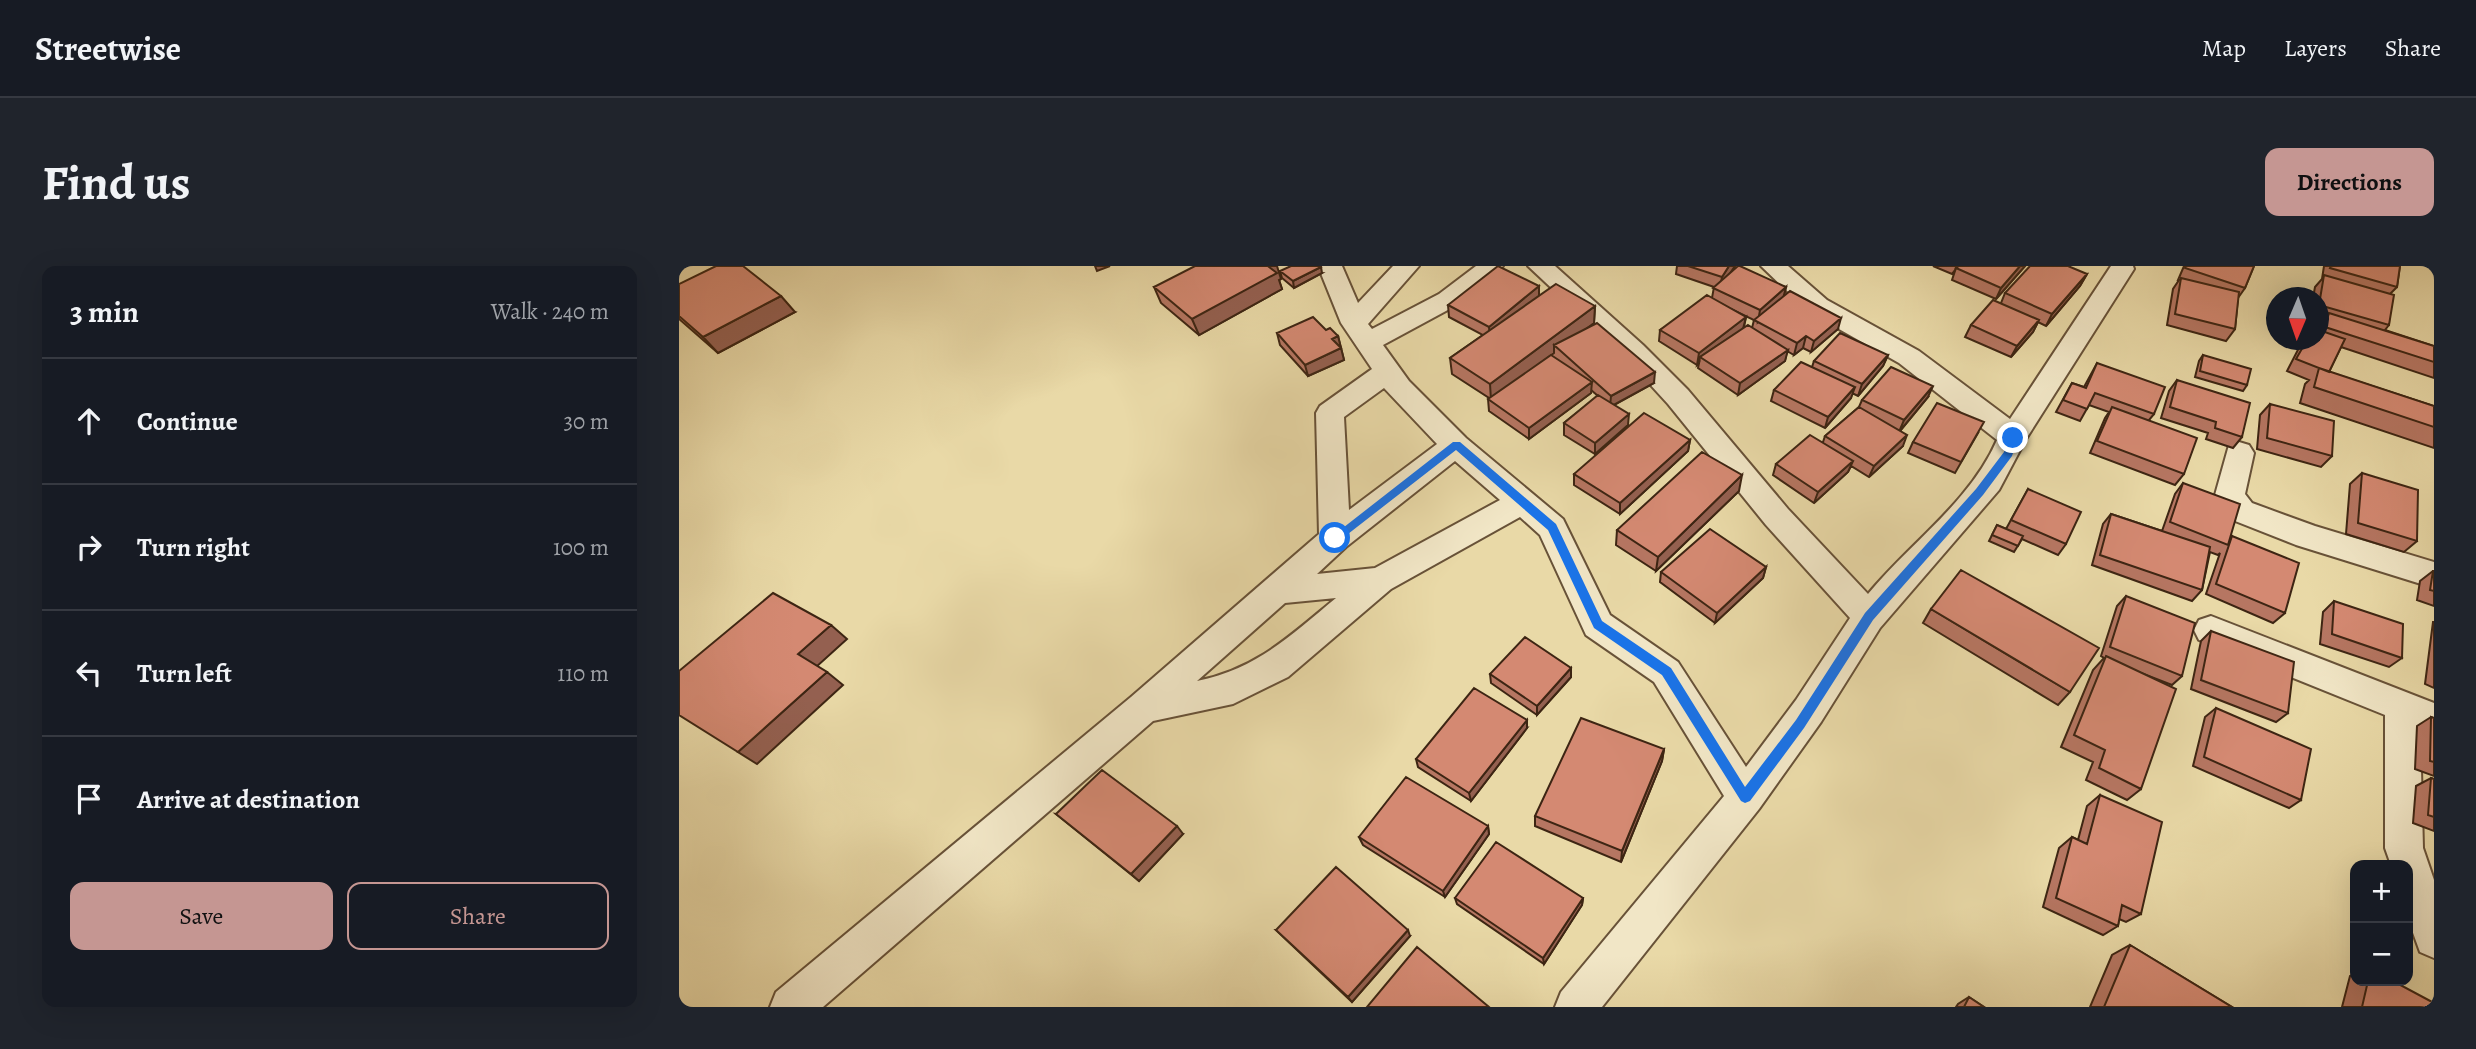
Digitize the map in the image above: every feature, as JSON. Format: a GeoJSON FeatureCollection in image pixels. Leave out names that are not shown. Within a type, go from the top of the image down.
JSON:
{"type":"FeatureCollection","features":[{"type":"Feature","properties":{"kind":"street"},"geometry":{"type":"LineString","coordinates":[[1330,266],[1361,332],[1399,388],[1456,444],[1552,527],[1598,625],[1667,672],[1745,797]]}},
{"type":"Feature","properties":{"kind":"street"},"geometry":{"type":"LineString","coordinates":[[1361,332],[1407,266]]}},
{"type":"Feature","properties":{"kind":"street"},"geometry":{"type":"LineString","coordinates":[[1361,332],[1413,321],[1461,292],[1491,266]]}},
{"type":"Feature","properties":{"kind":"street"},"geometry":{"type":"LineString","coordinates":[[1540,266],[1634,351],[1678,397],[1777,517],[1869,617]]}},
{"type":"Feature","properties":{"kind":"street"},"geometry":{"type":"LineString","coordinates":[[1773,266],[1818,306],[1909,357],[2013,438]]}},
{"type":"Feature","properties":{"kind":"street"},"geometry":{"type":"LineString","coordinates":[[1576,1007],[1745,797],[1800,724],[1869,617],[1979,492],[2008,454],[2013,438],[2122,269]]}},
{"type":"Feature","properties":{"kind":"street"},"geometry":{"type":"LineString","coordinates":[[1335,538],[1330,413],[1387,372]]}},
{"type":"Feature","properties":{"kind":"street"},"geometry":{"type":"LineString","coordinates":[[791,1007],[1143,708],[1335,538],[1456,444]]}},
{"type":"Feature","properties":{"kind":"street"},"geometry":{"type":"LineString","coordinates":[[2239,453],[2229,495],[2241,511],[2307,536],[2434,575]]}},
{"type":"Feature","properties":{"kind":"street"},"geometry":{"type":"LineString","coordinates":[[1143,708],[1233,689],[1276,667],[1380,580],[1522,502]]}},
{"type":"Feature","properties":{"kind":"street"},"geometry":{"type":"LineString","coordinates":[[1277,591],[1380,580]]}},
{"type":"Feature","properties":{"kind":"street"},"geometry":{"type":"LineString","coordinates":[[2211,630],[2418,713],[2404,848],[2434,939]]}},
{"type":"Feature","properties":{"kind":"building"},"geometry":{"type":"Polygon","coordinates":[[[716,266],[743,266],[781,296],[703,337],[679,316],[679,284],[716,266]]]}},
{"type":"Feature","properties":{"kind":"building"},"geometry":{"type":"Polygon","coordinates":[[[1195,266],[1270,266],[1277,273],[1192,319],[1154,287],[1195,266]]]}},
{"type":"Feature","properties":{"kind":"building"},"geometry":{"type":"Polygon","coordinates":[[[1291,266],[1321,267],[1293,281],[1280,271],[1291,266]]]}},
{"type":"Feature","properties":{"kind":"building"},"geometry":{"type":"Polygon","coordinates":[[[1498,266],[1539,286],[1489,327],[1448,305],[1498,266]]]}},
{"type":"Feature","properties":{"kind":"building"},"geometry":{"type":"Polygon","coordinates":[[[1688,266],[1729,266],[1722,277],[1688,266]]]}},
{"type":"Feature","properties":{"kind":"building"},"geometry":{"type":"Polygon","coordinates":[[[1738,266],[1786,287],[1760,310],[1713,288],[1738,266]]]}},
{"type":"Feature","properties":{"kind":"building"},"geometry":{"type":"Polygon","coordinates":[[[2020,266],[2001,288],[1956,268],[2020,266]]]}},
{"type":"Feature","properties":{"kind":"building"},"geometry":{"type":"Polygon","coordinates":[[[2030,266],[2068,266],[2087,274],[2052,314],[2005,293],[2030,266]]]}},
{"type":"Feature","properties":{"kind":"building"},"geometry":{"type":"Polygon","coordinates":[[[2254,266],[2245,288],[2185,268],[2254,266]]]}},
{"type":"Feature","properties":{"kind":"building"},"geometry":{"type":"Polygon","coordinates":[[[2400,266],[2397,287],[2330,268],[2400,266]]]}},
{"type":"Feature","properties":{"kind":"building"},"geometry":{"type":"Polygon","coordinates":[[[2324,275],[2394,295],[2389,325],[2329,308],[2329,287],[2322,287],[2324,275]]]}},
{"type":"Feature","properties":{"kind":"building"},"geometry":{"type":"Polygon","coordinates":[[[2181,278],[2239,292],[2235,329],[2175,314],[2181,278]]]}},
{"type":"Feature","properties":{"kind":"building"},"geometry":{"type":"Polygon","coordinates":[[[1556,284],[1595,306],[1490,384],[1450,358],[1556,284]]]}},
{"type":"Feature","properties":{"kind":"building"},"geometry":{"type":"Polygon","coordinates":[[[1790,291],[1841,318],[1814,341],[1806,336],[1797,343],[1754,320],[1790,291]]]}},
{"type":"Feature","properties":{"kind":"building"},"geometry":{"type":"Polygon","coordinates":[[[1707,295],[1746,317],[1699,353],[1660,330],[1707,295]]]}},
{"type":"Feature","properties":{"kind":"building"},"geometry":{"type":"Polygon","coordinates":[[[1993,300],[2039,320],[2017,346],[1971,325],[1993,300]]]}},
{"type":"Feature","properties":{"kind":"building"},"geometry":{"type":"Polygon","coordinates":[[[2329,313],[2434,346],[2434,362],[2329,328],[2329,313]]]}},
{"type":"Feature","properties":{"kind":"building"},"geometry":{"type":"Polygon","coordinates":[[[1313,317],[1326,330],[1330,328],[1338,336],[1332,339],[1341,348],[1305,365],[1277,333],[1313,317]]]}},
{"type":"Feature","properties":{"kind":"building"},"geometry":{"type":"Polygon","coordinates":[[[1597,323],[1655,372],[1611,396],[1554,345],[1597,323]]]}},
{"type":"Feature","properties":{"kind":"building"},"geometry":{"type":"Polygon","coordinates":[[[1748,325],[1788,350],[1740,383],[1700,357],[1748,325]]]}},
{"type":"Feature","properties":{"kind":"building"},"geometry":{"type":"Polygon","coordinates":[[[1840,333],[1888,355],[1862,384],[1814,361],[1840,333]]]}},
{"type":"Feature","properties":{"kind":"building"},"geometry":{"type":"Polygon","coordinates":[[[2329,333],[2345,339],[2329,372],[2296,359],[2301,350],[2329,350],[2329,333]]]}},
{"type":"Feature","properties":{"kind":"building"},"geometry":{"type":"Polygon","coordinates":[[[1551,355],[1592,382],[1529,428],[1488,399],[1551,355]]]}},
{"type":"Feature","properties":{"kind":"building"},"geometry":{"type":"Polygon","coordinates":[[[2203,355],[2251,369],[2247,385],[2200,371],[2203,355]]]}},
{"type":"Feature","properties":{"kind":"building"},"geometry":{"type":"Polygon","coordinates":[[[1801,362],[1855,387],[1828,417],[1774,390],[1801,362]]]}},
{"type":"Feature","properties":{"kind":"building"},"geometry":{"type":"Polygon","coordinates":[[[2097,363],[2165,387],[2154,414],[2095,393],[2087,409],[2063,400],[2072,383],[2086,388],[2097,363]]]}},
{"type":"Feature","properties":{"kind":"building"},"geometry":{"type":"Polygon","coordinates":[[[1891,367],[1933,386],[1904,420],[1862,400],[1891,367]]]}},
{"type":"Feature","properties":{"kind":"building"},"geometry":{"type":"Polygon","coordinates":[[[2319,368],[2434,406],[2434,427],[2314,387],[2319,368]]]}},
{"type":"Feature","properties":{"kind":"building"},"geometry":{"type":"Polygon","coordinates":[[[2177,380],[2250,403],[2242,437],[2215,428],[2216,422],[2170,407],[2177,380]]]}},
{"type":"Feature","properties":{"kind":"building"},"geometry":{"type":"Polygon","coordinates":[[[1598,395],[1629,414],[1595,443],[1564,423],[1598,395]]]}},
{"type":"Feature","properties":{"kind":"building"},"geometry":{"type":"Polygon","coordinates":[[[1937,403],[1984,422],[1961,462],[1913,442],[1937,403]]]}},
{"type":"Feature","properties":{"kind":"building"},"geometry":{"type":"Polygon","coordinates":[[[2270,404],[2334,421],[2332,456],[2267,438],[2270,404]]]}},
{"type":"Feature","properties":{"kind":"building"},"geometry":{"type":"Polygon","coordinates":[[[1859,407],[1907,435],[1874,466],[1825,436],[1859,407]]]}},
{"type":"Feature","properties":{"kind":"building"},"geometry":{"type":"Polygon","coordinates":[[[2112,407],[2197,438],[2184,474],[2097,441],[2112,407]]]}},
{"type":"Feature","properties":{"kind":"building"},"geometry":{"type":"Polygon","coordinates":[[[1644,413],[1690,440],[1620,503],[1574,474],[1644,413]]]}},
{"type":"Feature","properties":{"kind":"building"},"geometry":{"type":"Polygon","coordinates":[[[1810,435],[1853,461],[1818,492],[1776,464],[1810,435]]]}},
{"type":"Feature","properties":{"kind":"building"},"geometry":{"type":"Polygon","coordinates":[[[1702,452],[1742,475],[1658,557],[1617,530],[1702,452]]]}},
{"type":"Feature","properties":{"kind":"building"},"geometry":{"type":"Polygon","coordinates":[[[2362,473],[2418,490],[2417,541],[2358,523],[2362,473]]]}},
{"type":"Feature","properties":{"kind":"building"},"geometry":{"type":"Polygon","coordinates":[[[2183,483],[2240,504],[2228,545],[2170,522],[2183,483]]]}},
{"type":"Feature","properties":{"kind":"building"},"geometry":{"type":"Polygon","coordinates":[[[2028,489],[2081,512],[2066,544],[2011,520],[2028,489]]]}},
{"type":"Feature","properties":{"kind":"building"},"geometry":{"type":"Polygon","coordinates":[[[2111,514],[2210,547],[2202,590],[2100,555],[2111,514]]]}},
{"type":"Feature","properties":{"kind":"building"},"geometry":{"type":"Polygon","coordinates":[[[1997,525],[2023,536],[2018,546],[1992,535],[1997,525]]]}},
{"type":"Feature","properties":{"kind":"building"},"geometry":{"type":"Polygon","coordinates":[[[1710,529],[1766,567],[1717,613],[1661,572],[1710,529]]]}},
{"type":"Feature","properties":{"kind":"building"},"geometry":{"type":"Polygon","coordinates":[[[2232,536],[2299,563],[2285,613],[2216,584],[2232,536]]]}},
{"type":"Feature","properties":{"kind":"building"},"geometry":{"type":"Polygon","coordinates":[[[1961,570],[2099,648],[2070,692],[1931,609],[1961,570]]]}},
{"type":"Feature","properties":{"kind":"building"},"geometry":{"type":"Polygon","coordinates":[[[2434,571],[2434,591],[2430,590],[2434,571]]]}},
{"type":"Feature","properties":{"kind":"building"},"geometry":{"type":"Polygon","coordinates":[[[773,593],[831,625],[798,654],[827,672],[738,752],[679,715],[679,671],[773,593]]]}},
{"type":"Feature","properties":{"kind":"building"},"geometry":{"type":"Polygon","coordinates":[[[2126,596],[2195,623],[2182,676],[2110,647],[2126,596]]]}},
{"type":"Feature","properties":{"kind":"building"},"geometry":{"type":"Polygon","coordinates":[[[2334,601],[2403,624],[2402,658],[2332,634],[2334,601]]]}},
{"type":"Feature","properties":{"kind":"building"},"geometry":{"type":"Polygon","coordinates":[[[2211,631],[2294,662],[2288,713],[2201,680],[2211,631]]]}},
{"type":"Feature","properties":{"kind":"building"},"geometry":{"type":"Polygon","coordinates":[[[1525,637],[1571,668],[1537,706],[1490,674],[1525,637]]]}},
{"type":"Feature","properties":{"kind":"building"},"geometry":{"type":"Polygon","coordinates":[[[2106,656],[2176,689],[2141,789],[2099,768],[2105,750],[2074,735],[2106,656]]]}},
{"type":"Feature","properties":{"kind":"building"},"geometry":{"type":"Polygon","coordinates":[[[1474,688],[1527,720],[1469,793],[1416,759],[1474,688]]]}},
{"type":"Feature","properties":{"kind":"building"},"geometry":{"type":"Polygon","coordinates":[[[2216,708],[2311,749],[2301,800],[2204,757],[2216,708]]]}},
{"type":"Feature","properties":{"kind":"building"},"geometry":{"type":"Polygon","coordinates":[[[2431,717],[2434,718],[2434,762],[2430,761],[2431,717]]]}},
{"type":"Feature","properties":{"kind":"building"},"geometry":{"type":"Polygon","coordinates":[[[1581,718],[1664,749],[1622,851],[1535,816],[1581,718]]]}},
{"type":"Feature","properties":{"kind":"building"},"geometry":{"type":"Polygon","coordinates":[[[1102,770],[1177,826],[1131,874],[1056,814],[1102,770]]]}},
{"type":"Feature","properties":{"kind":"building"},"geometry":{"type":"Polygon","coordinates":[[[1406,777],[1488,826],[1443,891],[1359,837],[1406,777]]]}},
{"type":"Feature","properties":{"kind":"building"},"geometry":{"type":"Polygon","coordinates":[[[2431,778],[2434,779],[2434,817],[2428,815],[2431,778]]]}},
{"type":"Feature","properties":{"kind":"building"},"geometry":{"type":"Polygon","coordinates":[[[2100,795],[2162,822],[2141,914],[2122,905],[2118,926],[2056,898],[2072,837],[2087,844],[2100,795]]]}},
{"type":"Feature","properties":{"kind":"building"},"geometry":{"type":"Polygon","coordinates":[[[1496,842],[1583,898],[1543,958],[1455,898],[1496,842]]]}},
{"type":"Feature","properties":{"kind":"building"},"geometry":{"type":"Polygon","coordinates":[[[1336,867],[1408,930],[1348,997],[1276,930],[1336,867]]]}},
{"type":"Feature","properties":{"kind":"building"},"geometry":{"type":"Polygon","coordinates":[[[2130,945],[2232,1007],[2104,1007],[2130,945]]]}},
{"type":"Feature","properties":{"kind":"building"},"geometry":{"type":"Polygon","coordinates":[[[1417,947],[1489,1007],[1367,1007],[1417,947]]]}},
{"type":"Feature","properties":{"kind":"building"},"geometry":{"type":"Polygon","coordinates":[[[2367,986],[2402,986],[2434,1003],[2433,1007],[2362,1007],[2367,986]]]}},
{"type":"Feature","properties":{"kind":"building"},"geometry":{"type":"Polygon","coordinates":[[[1969,997],[1984,1007],[1964,1007],[1969,997]]]}},
{"type":"Feature","properties":{"kind":"route"},"geometry":{"type":"LineString","coordinates":[[1335,538],[1456,444],[1552,527],[1584,590],[1588,606],[1598,625],[1667,672],[1745,797],[1800,724],[1869,617],[1979,492],[2008,454],[2013,438]]}}]}
